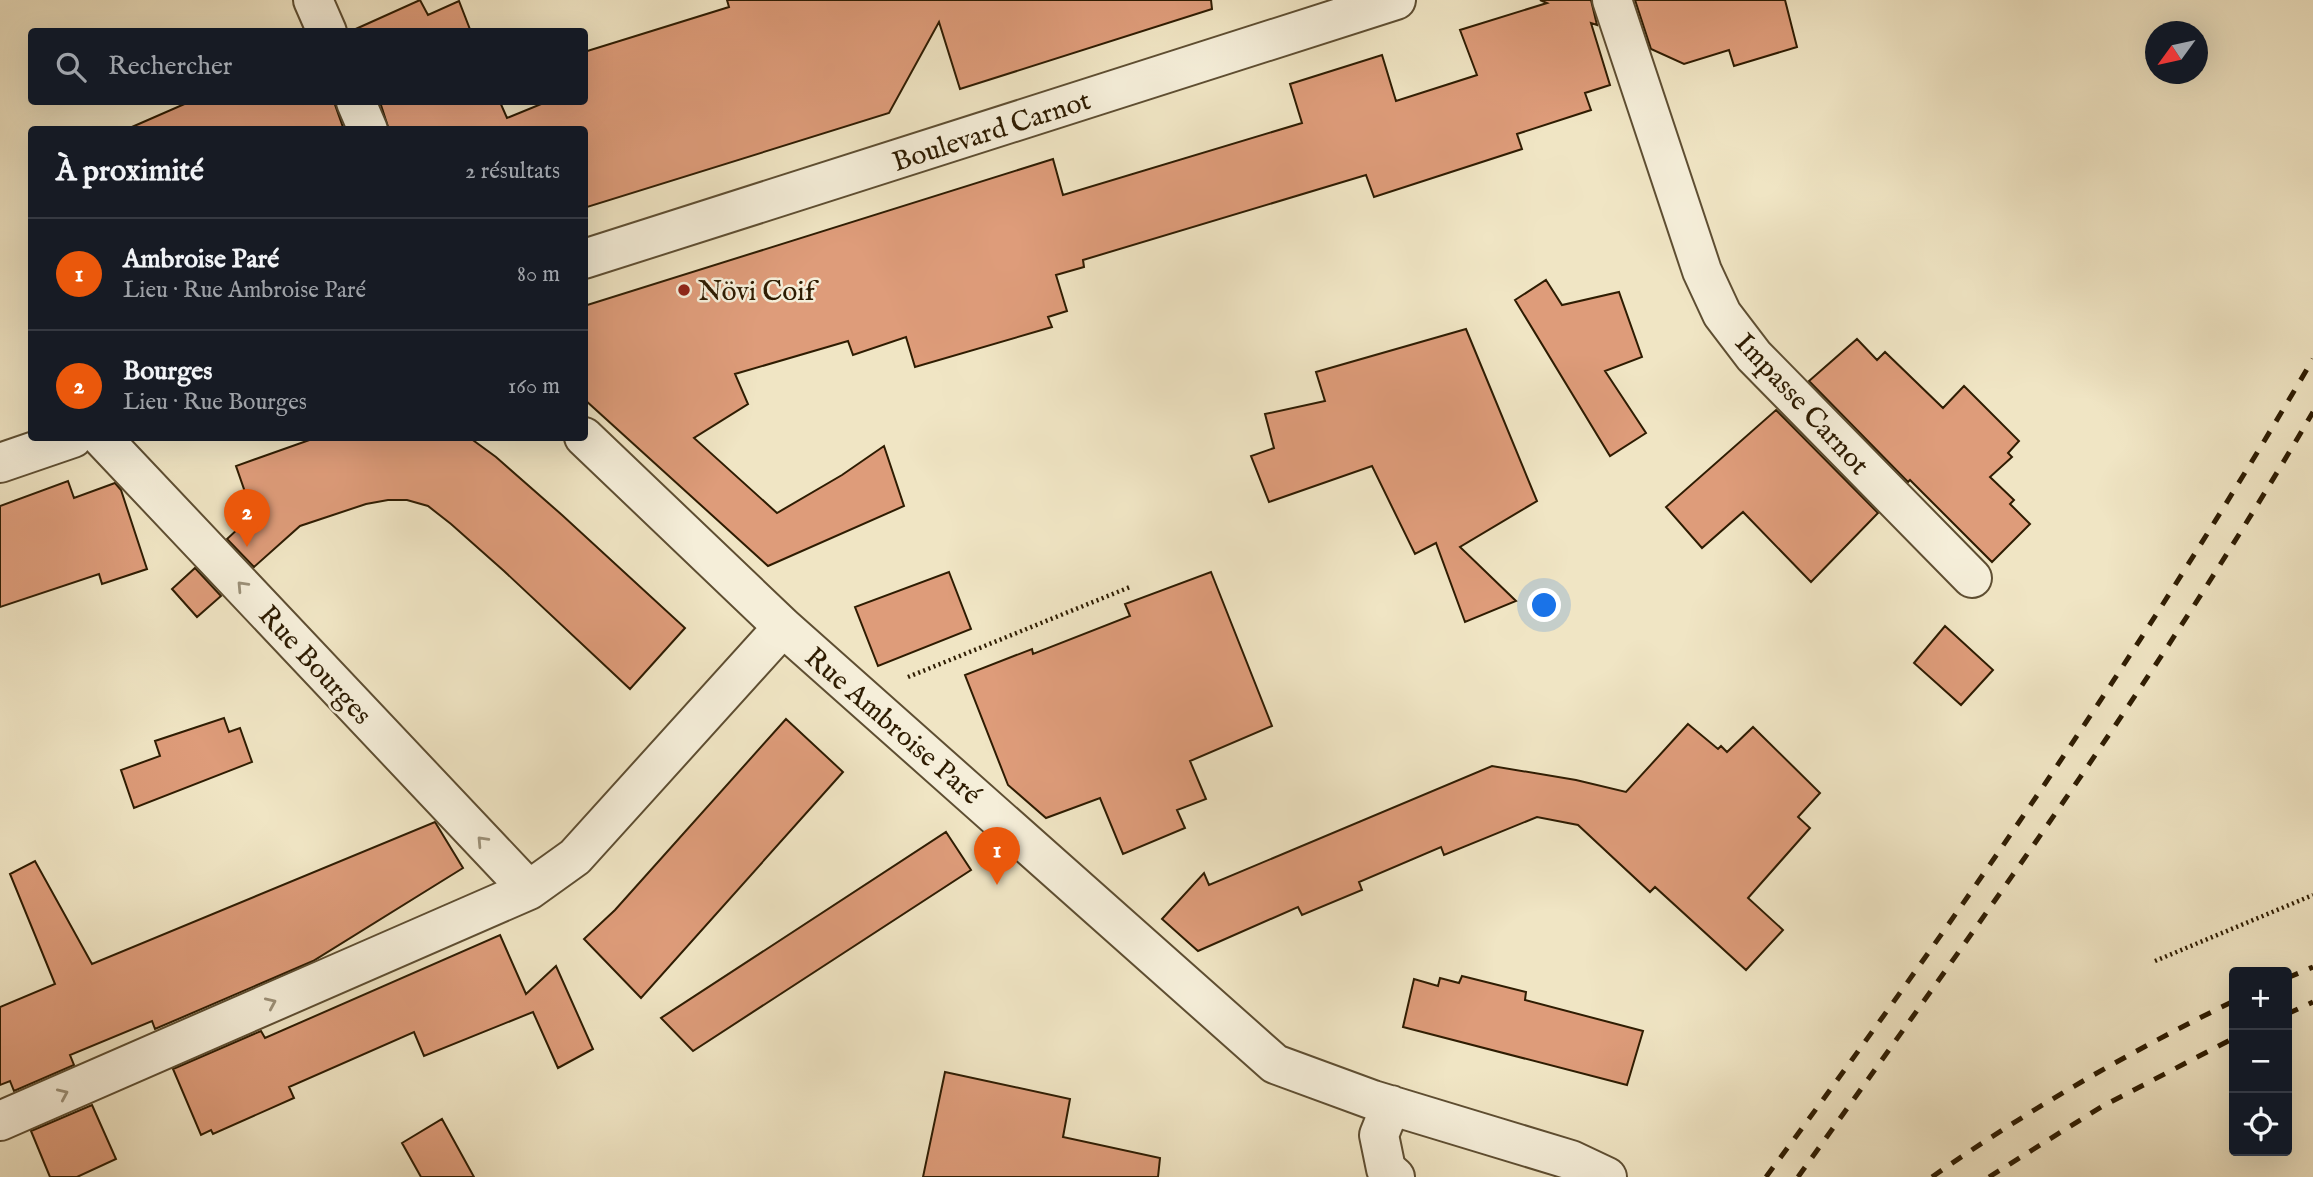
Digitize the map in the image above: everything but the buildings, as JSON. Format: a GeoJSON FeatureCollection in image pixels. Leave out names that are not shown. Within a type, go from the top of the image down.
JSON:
{"type":"FeatureCollection","features":[{"type":"Feature","properties":{"kind":"street"},"geometry":{"type":"LineString","coordinates":[[313,0],[325,28]]}},
{"type":"Feature","properties":{"kind":"street","name":"Boulevard Carnot"},"geometry":{"type":"LineString","coordinates":[[588,258],[1396,0]]}},
{"type":"Feature","properties":{"kind":"street","name":"Impasse Carnot"},"geometry":{"type":"LineString","coordinates":[[1612,0],[1702,271],[1722,314],[1754,356],[1972,578]]}},
{"type":"Feature","properties":{"kind":"street"},"geometry":{"type":"LineString","coordinates":[[357,105],[366,126]]}},
{"type":"Feature","properties":{"kind":"street"},"geometry":{"type":"LineString","coordinates":[[0,463],[63,441]]}},
{"type":"Feature","properties":{"kind":"street","name":"Rue Bourges"},"geometry":{"type":"LineString","coordinates":[[105,441],[529,890]]}},
{"type":"Feature","properties":{"kind":"street","name":"Rue Ambroise Paré"},"geometry":{"type":"LineString","coordinates":[[588,441],[783,626],[1275,1064],[1391,1105],[1571,1160],[1607,1177]]}},
{"type":"Feature","properties":{"kind":"street"},"geometry":{"type":"LineString","coordinates":[[0,1121],[529,890],[575,858],[783,626]]}},
{"type":"Feature","properties":{"kind":"street"},"geometry":{"type":"LineString","coordinates":[[1391,1105],[1379,1135],[1386,1169],[1395,1177]]}},
{"type":"Feature","properties":{"kind":"path"},"geometry":{"type":"LineString","coordinates":[[862,696],[1130,587]]}},
{"type":"Feature","properties":{"kind":"path"},"geometry":{"type":"LineString","coordinates":[[2155,961],[2313,895]]}},
{"type":"Feature","properties":{"kind":"railway"},"geometry":{"type":"LineString","coordinates":[[1766,1177],[1911,978],[2051,775],[2185,569],[2313,359]]}},
{"type":"Feature","properties":{"kind":"railway"},"geometry":{"type":"LineString","coordinates":[[1798,1177],[1999,895],[2129,705],[2254,511],[2313,412]]}},
{"type":"Feature","properties":{"kind":"railway"},"geometry":{"type":"LineString","coordinates":[[2292,976],[2313,967]]}},
{"type":"Feature","properties":{"kind":"railway"},"geometry":{"type":"LineString","coordinates":[[2292,1012],[2313,1002]]}},
{"type":"Feature","properties":{"kind":"railway"},"geometry":{"type":"LineString","coordinates":[[1932,1177],[2005,1128],[2080,1083],[2229,1004]]}},
{"type":"Feature","properties":{"kind":"railway"},"geometry":{"type":"LineString","coordinates":[[1989,1177],[2101,1107],[2229,1041]]}},
{"type":"Feature","properties":{"kind":"place","name":"Növi Coif"},"geometry":{"type":"Point","coordinates":[684,290]}},
{"type":"Feature","properties":{"kind":"place","name":"Bourges"},"geometry":{"type":"Point","coordinates":[247,547]}},
{"type":"Feature","properties":{"kind":"place","name":"Ambroise Paré"},"geometry":{"type":"Point","coordinates":[997,885]}}]}
